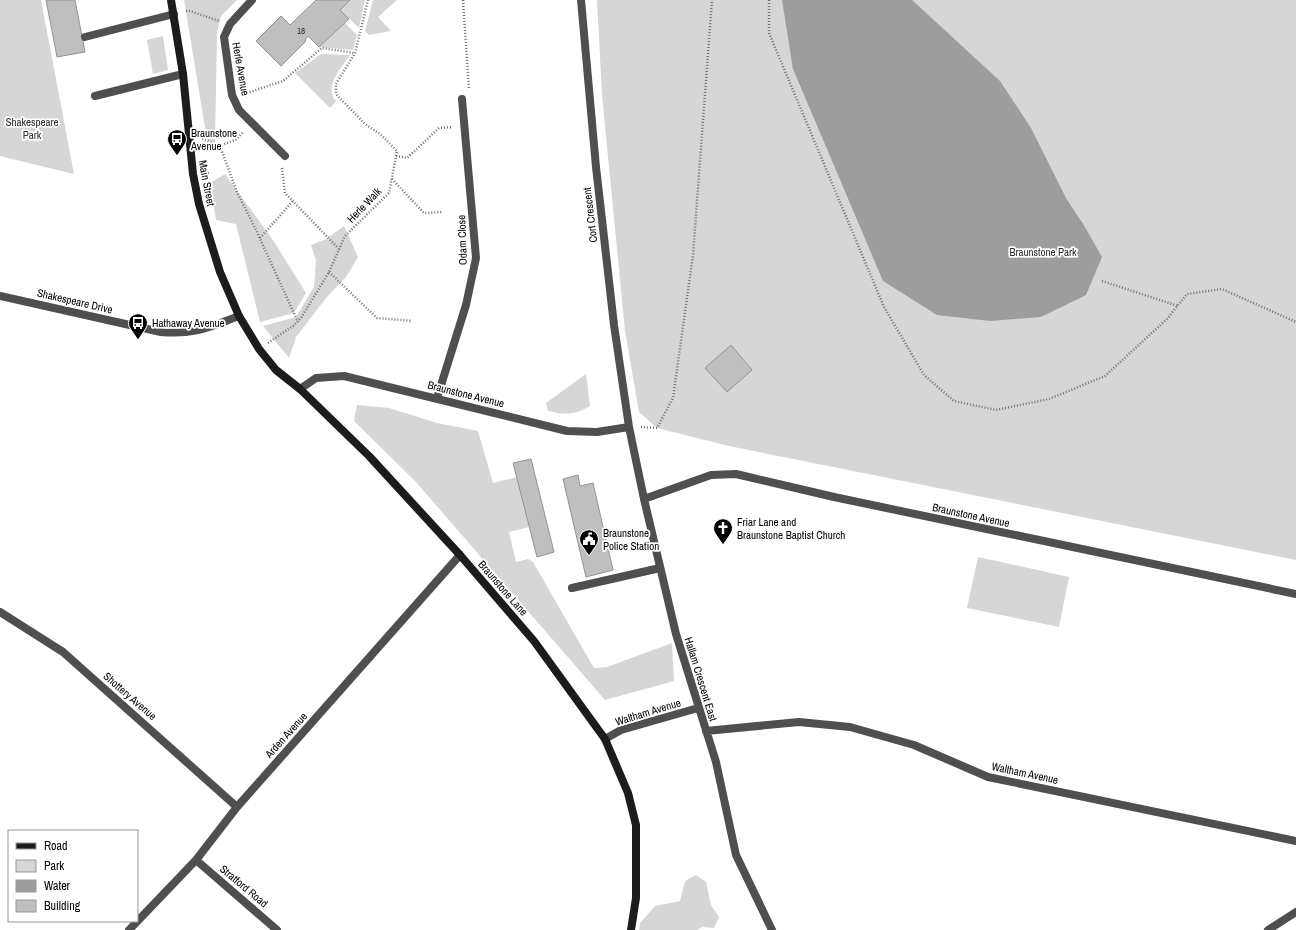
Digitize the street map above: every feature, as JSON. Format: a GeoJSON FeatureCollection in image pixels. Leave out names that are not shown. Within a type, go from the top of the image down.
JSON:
{"type":"FeatureCollection","features":[{"type":"Feature","properties":{"kind":"street","name":"Main Street"},"geometry":{"type":"LineString","coordinates":[[171,0],[183,74],[193,174],[199,204],[220,272],[239,316]]}},
{"type":"Feature","properties":{"kind":"street","name":"Herle Avenue"},"geometry":{"type":"LineString","coordinates":[[252,0],[230,24],[224,36],[233,98],[239,110],[285,156]]}},
{"type":"Feature","properties":{"kind":"street","name":"Cort Crescent"},"geometry":{"type":"LineString","coordinates":[[581,0],[596,167],[614,325],[629,427]]}},
{"type":"Feature","properties":{"kind":"street"},"geometry":{"type":"LineString","coordinates":[[85,37],[174,14]]}},
{"type":"Feature","properties":{"kind":"street"},"geometry":{"type":"LineString","coordinates":[[95,96],[183,74]]}},
{"type":"Feature","properties":{"kind":"street","name":"Odam Close"},"geometry":{"type":"LineString","coordinates":[[437,398],[466,305],[476,258],[462,99]]}},
{"type":"Feature","properties":{"kind":"street","name":"Shakespeare Drive"},"geometry":{"type":"LineString","coordinates":[[0,296],[162,332],[179,333],[199,331],[239,316]]}},
{"type":"Feature","properties":{"kind":"street","name":"Braunstone Lane"},"geometry":{"type":"LineString","coordinates":[[239,316],[259,349],[276,370],[300,389],[369,456],[460,555],[534,641],[605,739],[628,794],[636,825],[636,898],[631,930]]}},
{"type":"Feature","properties":{"kind":"street","name":"Braunstone Avenue"},"geometry":{"type":"LineString","coordinates":[[300,389],[316,378],[344,376],[567,430],[597,432],[629,427]]}},
{"type":"Feature","properties":{"kind":"street","name":"Hallam Crescent East"},"geometry":{"type":"LineString","coordinates":[[629,427],[644,499],[676,634],[716,762],[736,855],[772,930]]}},
{"type":"Feature","properties":{"kind":"street","name":"Braunstone Avenue"},"geometry":{"type":"LineString","coordinates":[[644,499],[711,475],[736,474],[834,497],[1296,594]]}},
{"type":"Feature","properties":{"kind":"street","name":"Arden Avenue"},"geometry":{"type":"LineString","coordinates":[[138,921],[196,860],[237,807],[460,555]]}},
{"type":"Feature","properties":{"kind":"street"},"geometry":{"type":"LineString","coordinates":[[572,588],[660,568]]}},
{"type":"Feature","properties":{"kind":"street","name":"Shottery Avenue"},"geometry":{"type":"LineString","coordinates":[[0,612],[63,652],[237,807]]}},
{"type":"Feature","properties":{"kind":"street","name":"Waltham Avenue"},"geometry":{"type":"LineString","coordinates":[[605,739],[621,730],[698,708]]}},
{"type":"Feature","properties":{"kind":"street","name":"Waltham Avenue"},"geometry":{"type":"LineString","coordinates":[[706,731],[799,722],[850,727],[914,745],[988,777],[1296,841]]}},
{"type":"Feature","properties":{"kind":"street","name":"Stratford Road"},"geometry":{"type":"LineString","coordinates":[[196,860],[277,930]]}},
{"type":"Feature","properties":{"kind":"street"},"geometry":{"type":"LineString","coordinates":[[1268,930],[1296,912]]}},
{"type":"Feature","properties":{"kind":"street","name":"Arden Avenue"},"geometry":{"type":"LineString","coordinates":[[129,930],[137,922]]}},
{"type":"Feature","properties":{"kind":"path"},"geometry":{"type":"LineString","coordinates":[[368,0],[355,53],[336,84],[336,94],[365,124],[380,134],[397,151],[396,156],[407,158],[439,128],[464,126]]}},
{"type":"Feature","properties":{"kind":"path"},"geometry":{"type":"LineString","coordinates":[[462,99],[469,91],[463,0]]}},
{"type":"Feature","properties":{"kind":"path"},"geometry":{"type":"LineString","coordinates":[[629,427],[657,428],[674,398],[693,254],[712,0]]}},
{"type":"Feature","properties":{"kind":"path"},"geometry":{"type":"LineString","coordinates":[[769,0],[769,33],[884,307],[924,375],[954,401],[996,410],[1049,399],[1104,376],[1167,319],[1187,294],[1222,289],[1296,322]]}},
{"type":"Feature","properties":{"kind":"path"},"geometry":{"type":"LineString","coordinates":[[174,14],[190,11],[230,24]]}},
{"type":"Feature","properties":{"kind":"path"},"geometry":{"type":"LineString","coordinates":[[233,98],[283,81],[322,48],[355,53]]}},
{"type":"Feature","properties":{"kind":"path"},"geometry":{"type":"LineString","coordinates":[[220,146],[237,139],[251,122]]}},
{"type":"Feature","properties":{"kind":"path"},"geometry":{"type":"LineString","coordinates":[[189,138],[207,140],[220,146],[237,192],[260,238],[298,322]]}},
{"type":"Feature","properties":{"kind":"path"},"geometry":{"type":"LineString","coordinates":[[285,156],[282,171],[285,193],[340,250]]}},
{"type":"Feature","properties":{"kind":"path","name":"Herle Walk"},"geometry":{"type":"LineString","coordinates":[[259,349],[298,322],[329,272],[345,236],[389,193],[396,156]]}},
{"type":"Feature","properties":{"kind":"path"},"geometry":{"type":"LineString","coordinates":[[392,179],[424,213],[443,212]]}},
{"type":"Feature","properties":{"kind":"path"},"geometry":{"type":"LineString","coordinates":[[260,238],[293,201]]}},
{"type":"Feature","properties":{"kind":"path"},"geometry":{"type":"LineString","coordinates":[[329,272],[377,318],[412,321]]}},
{"type":"Feature","properties":{"kind":"path"},"geometry":{"type":"LineString","coordinates":[[1102,281],[1178,306]]}},
{"type":"Feature","properties":{"kind":"green space","name":"Shakespeare Park"},"geometry":{"type":"Polygon","coordinates":[[[0,0],[41,0],[74,174],[0,156],[0,0]]]}},
{"type":"Feature","properties":{"kind":"green space"},"geometry":{"type":"Polygon","coordinates":[[[184,0],[237,0],[221,16],[217,33],[215,144],[207,140],[184,0]]]}},
{"type":"Feature","properties":{"kind":"green space"},"geometry":{"type":"Polygon","coordinates":[[[350,0],[365,0],[359,28],[340,10],[350,0]]]}},
{"type":"Feature","properties":{"kind":"green space"},"geometry":{"type":"Polygon","coordinates":[[[373,0],[397,0],[378,17],[391,31],[369,35],[365,31],[373,0]]]}},
{"type":"Feature","properties":{"kind":"green space","name":"Braunstone Park"},"geometry":{"type":"Polygon","coordinates":[[[597,0],[1296,0],[1296,560],[729,446],[657,428],[639,412],[625,331],[602,95],[597,0]]]}},
{"type":"Feature","properties":{"kind":"green space"},"geometry":{"type":"Polygon","coordinates":[[[344,22],[357,35],[353,50],[319,47],[344,22]]]}},
{"type":"Feature","properties":{"kind":"green space"},"geometry":{"type":"Polygon","coordinates":[[[163,36],[168,70],[153,74],[147,40],[163,36]]]}},
{"type":"Feature","properties":{"kind":"green space"},"geometry":{"type":"Polygon","coordinates":[[[321,54],[350,55],[335,77],[332,90],[336,101],[330,108],[295,73],[321,54]]]}},
{"type":"Feature","properties":{"kind":"green space"},"geometry":{"type":"Polygon","coordinates":[[[225,174],[273,240],[306,293],[294,313],[260,322],[236,224],[216,220],[210,183],[225,174]]]}},
{"type":"Feature","properties":{"kind":"green space"},"geometry":{"type":"Polygon","coordinates":[[[344,226],[358,257],[346,277],[326,298],[296,337],[289,358],[263,326],[296,317],[314,287],[316,260],[311,245],[326,239],[344,226]]]}},
{"type":"Feature","properties":{"kind":"green space"},"geometry":{"type":"Polygon","coordinates":[[[586,374],[590,406],[575,413],[548,411],[546,403],[586,374]]]}},
{"type":"Feature","properties":{"kind":"green space"},"geometry":{"type":"Polygon","coordinates":[[[357,405],[389,408],[437,423],[478,431],[493,483],[517,477],[529,527],[509,532],[516,562],[528,559],[533,562],[594,668],[607,667],[672,643],[674,681],[605,700],[416,482],[354,421],[357,405]]]}},
{"type":"Feature","properties":{"kind":"green space"},"geometry":{"type":"Polygon","coordinates":[[[978,557],[1069,577],[1059,627],[967,608],[978,557]]]}},
{"type":"Feature","properties":{"kind":"green space"},"geometry":{"type":"Polygon","coordinates":[[[696,875],[706,882],[711,905],[719,917],[714,928],[702,927],[697,930],[639,930],[640,923],[655,906],[680,901],[685,881],[696,875]]]}},
{"type":"Feature","properties":{"kind":"water"},"geometry":{"type":"Polygon","coordinates":[[[782,0],[912,0],[1000,81],[1031,128],[1066,198],[1102,257],[1086,295],[1041,317],[990,321],[937,315],[883,281],[793,69],[782,0]]]}},
{"type":"Feature","properties":{"kind":"building"},"geometry":{"type":"Polygon","coordinates":[[[46,0],[75,0],[85,52],[57,57],[46,0]]]}},
{"type":"Feature","properties":{"kind":"building"},"geometry":{"type":"Polygon","coordinates":[[[316,0],[350,0],[340,10],[349,19],[319,47],[308,36],[305,40],[306,41],[281,66],[256,41],[281,16],[290,25],[316,0]]]}},
{"type":"Feature","properties":{"kind":"building"},"geometry":{"type":"Polygon","coordinates":[[[731,345],[752,370],[727,392],[705,368],[731,345]]]}},
{"type":"Feature","properties":{"kind":"building"},"geometry":{"type":"Polygon","coordinates":[[[531,459],[554,552],[537,557],[513,463],[531,459]]]}},
{"type":"Feature","properties":{"kind":"building"},"geometry":{"type":"Polygon","coordinates":[[[578,475],[580,486],[593,483],[613,570],[586,577],[563,479],[578,475]]]}},
{"type":"Feature","properties":{"kind":"place","name":"Braunstone Avenue"},"geometry":{"type":"Point","coordinates":[177,156]}},
{"type":"Feature","properties":{"kind":"place","name":"Hathaway Avenue"},"geometry":{"type":"Point","coordinates":[138,340]}},
{"type":"Feature","properties":{"kind":"place","name":"Friar Lane and Braunstone Baptist Church"},"geometry":{"type":"Point","coordinates":[723,545]}},
{"type":"Feature","properties":{"kind":"place","name":"Braunstone Police Station"},"geometry":{"type":"Point","coordinates":[589,556]}}]}
